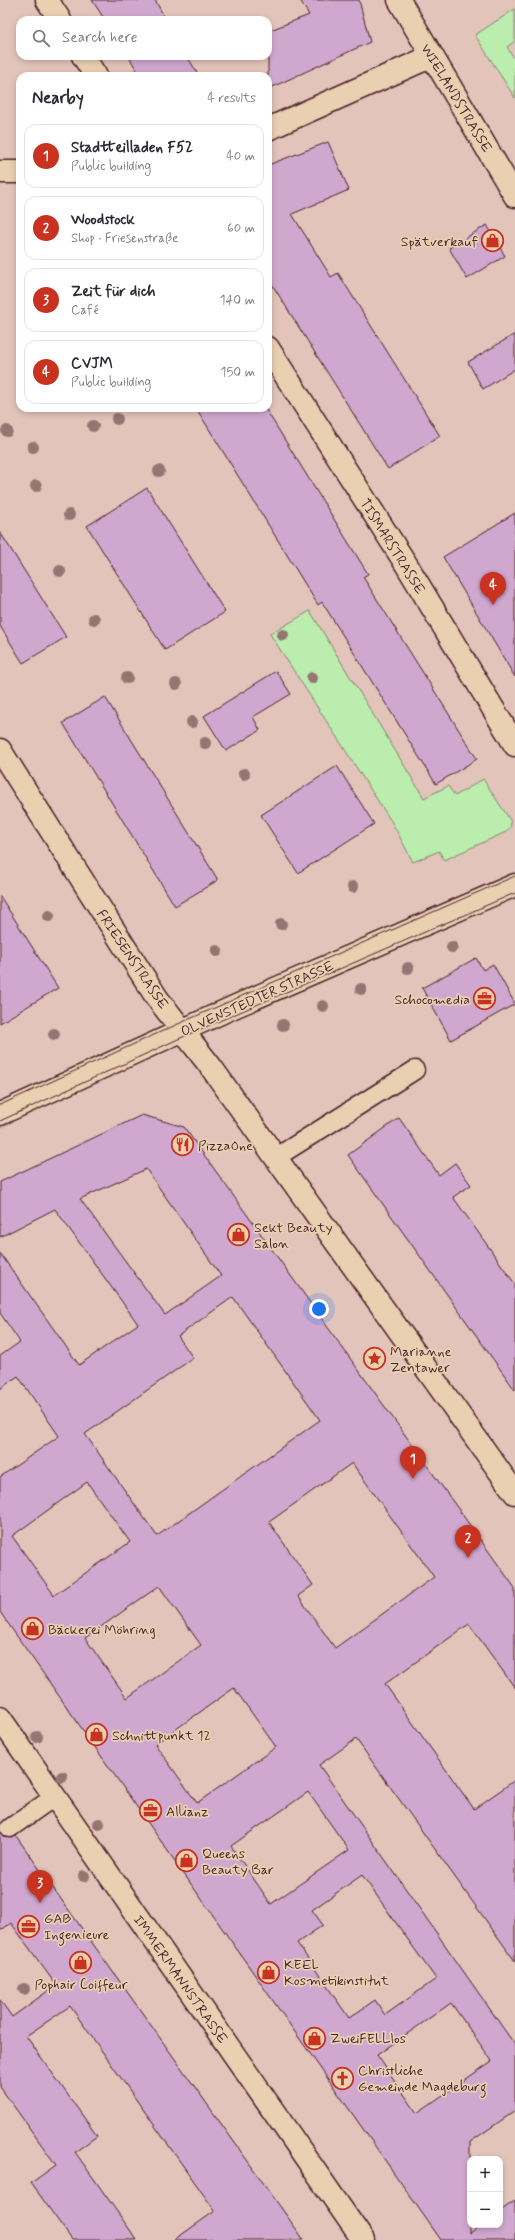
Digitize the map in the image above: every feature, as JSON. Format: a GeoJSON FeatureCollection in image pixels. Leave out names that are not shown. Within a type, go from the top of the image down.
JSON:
{"type":"FeatureCollection","features":[{"type":"Feature","properties":{"kind":"street"},"geometry":{"type":"LineString","coordinates":[[47,0],[57,16]]}},
{"type":"Feature","properties":{"kind":"street","name":"WIELANDSTRASSE"},"geometry":{"type":"LineString","coordinates":[[399,0],[515,196]]}},
{"type":"Feature","properties":{"kind":"street"},"geometry":{"type":"LineString","coordinates":[[272,127],[432,56]]}},
{"type":"Feature","properties":{"kind":"street"},"geometry":{"type":"LineString","coordinates":[[86,60],[93,72]]}},
{"type":"Feature","properties":{"kind":"street"},"geometry":{"type":"LineString","coordinates":[[0,172],[16,172]]}},
{"type":"Feature","properties":{"kind":"street","name":"TISMARSTRASSE"},"geometry":{"type":"LineString","coordinates":[[272,354],[406,564],[515,745]]}},
{"type":"Feature","properties":{"kind":"street","name":"FRIESENSTRASSE"},"geometry":{"type":"LineString","coordinates":[[0,750],[157,998],[183,1030],[515,1493]]}},
{"type":"Feature","properties":{"kind":"street","name":"OLVENSTEDTER STRASSE"},"geometry":{"type":"LineString","coordinates":[[0,1114],[183,1030],[515,885]]}},
{"type":"Feature","properties":{"kind":"street","name":"IMMERMANNSTRASSE"},"geometry":{"type":"LineString","coordinates":[[0,1718],[363,2240]]}},
{"type":"Feature","properties":{"kind":"lane"},"geometry":{"type":"LineString","coordinates":[[275,1158],[415,1070]]}},
{"type":"Feature","properties":{"kind":"lane"},"geometry":{"type":"LineString","coordinates":[[10,1828],[54,1796]]}},
{"type":"Feature","properties":{"kind":"green space"},"geometry":{"type":"Polygon","coordinates":[[[515,9],[515,41],[507,47],[515,60],[515,98],[475,35],[515,9]]]}},
{"type":"Feature","properties":{"kind":"green space"},"geometry":{"type":"Polygon","coordinates":[[[310,611],[424,798],[448,786],[455,796],[483,779],[510,820],[511,826],[506,832],[444,860],[439,851],[413,862],[393,824],[270,634],[310,611]]]}},
{"type":"Feature","properties":{"kind":"building"},"geometry":{"type":"Polygon","coordinates":[[[92,0],[155,0],[164,16],[102,16],[92,0]]]}},
{"type":"Feature","properties":{"kind":"building"},"geometry":{"type":"Polygon","coordinates":[[[300,0],[359,0],[370,42],[272,87],[272,72],[268,72],[268,60],[272,60],[272,29],[309,15],[300,0]]]}},
{"type":"Feature","properties":{"kind":"building"},"geometry":{"type":"Polygon","coordinates":[[[131,60],[189,60],[197,72],[138,72],[131,60]]]}},
{"type":"Feature","properties":{"kind":"building"},"geometry":{"type":"Polygon","coordinates":[[[328,142],[349,190],[292,214],[331,277],[338,273],[440,436],[388,469],[272,284],[272,163],[328,142]]]}},
{"type":"Feature","properties":{"kind":"building"},"geometry":{"type":"Polygon","coordinates":[[[487,225],[505,256],[467,279],[449,248],[487,225]]]}},
{"type":"Feature","properties":{"kind":"building"},"geometry":{"type":"Polygon","coordinates":[[[515,334],[515,369],[483,389],[468,362],[515,334]]]}},
{"type":"Feature","properties":{"kind":"building"},"geometry":{"type":"Polygon","coordinates":[[[198,412],[267,412],[368,574],[363,577],[477,759],[436,784],[322,602],[318,605],[198,412]]]}},
{"type":"Feature","properties":{"kind":"building"},"geometry":{"type":"Polygon","coordinates":[[[147,488],[225,612],[165,650],[87,526],[147,488]]]}},
{"type":"Feature","properties":{"kind":"building"},"geometry":{"type":"Polygon","coordinates":[[[515,513],[515,677],[443,557],[515,513]]]}},
{"type":"Feature","properties":{"kind":"building"},"geometry":{"type":"Polygon","coordinates":[[[0,532],[66,637],[23,663],[0,626],[0,532]]]}},
{"type":"Feature","properties":{"kind":"building"},"geometry":{"type":"Polygon","coordinates":[[[276,671],[291,694],[253,717],[260,730],[226,751],[204,716],[276,671]]]}},
{"type":"Feature","properties":{"kind":"building"},"geometry":{"type":"Polygon","coordinates":[[[105,697],[218,880],[175,906],[63,723],[105,697]]]}},
{"type":"Feature","properties":{"kind":"building"},"geometry":{"type":"Polygon","coordinates":[[[337,766],[374,824],[298,873],[261,815],[337,766]]]}},
{"type":"Feature","properties":{"kind":"building"},"geometry":{"type":"Polygon","coordinates":[[[0,896],[58,988],[0,1023],[0,896]]]}},
{"type":"Feature","properties":{"kind":"building"},"geometry":{"type":"Polygon","coordinates":[[[476,958],[483,970],[493,964],[515,1004],[451,1040],[422,988],[476,958]]]}},
{"type":"Feature","properties":{"kind":"building"},"geometry":{"type":"Polygon","coordinates":[[[142,1115],[184,1127],[515,1588],[515,1688],[469,1624],[385,1684],[474,1809],[515,1780],[515,1961],[356,1739],[319,1765],[515,2045],[515,2111],[470,2142],[470,2156],[467,2156],[467,2228],[470,2228],[470,2233],[477,2228],[503,2228],[503,2209],[515,2201],[515,2240],[441,2240],[0,1612],[0,1477],[59,1436],[18,1376],[0,1389],[0,1356],[20,1342],[0,1313],[0,1253],[79,1365],[138,1324],[55,1209],[0,1237],[0,1182],[142,1115]],[[146,1169],[80,1199],[165,1315],[221,1276],[146,1169]],[[233,1297],[178,1336],[193,1358],[85,1434],[157,1536],[320,1420],[233,1297]],[[352,1463],[269,1522],[313,1585],[298,1596],[335,1648],[434,1577],[352,1463]],[[87,1482],[12,1536],[54,1595],[130,1542],[87,1482]],[[159,1586],[85,1638],[127,1698],[201,1645],[159,1586]],[[234,1688],[155,1744],[197,1803],[276,1747],[234,1688]],[[308,1792],[231,1846],[271,1904],[349,1850],[308,1792]],[[362,1875],[312,1910],[323,1925],[297,1943],[349,2018],[375,2000],[385,2015],[436,1979],[362,1875]],[[451,2003],[377,2055],[417,2113],[492,2061],[451,2003]]]}},
{"type":"Feature","properties":{"kind":"building"},"geometry":{"type":"Polygon","coordinates":[[[399,1118],[439,1175],[455,1163],[471,1185],[453,1197],[515,1284],[515,1390],[348,1155],[399,1118]]]}},
{"type":"Feature","properties":{"kind":"building"},"geometry":{"type":"Polygon","coordinates":[[[0,1830],[6,1838],[16,1836],[304,2240],[174,2240],[215,2211],[70,2006],[26,2036],[97,2136],[75,2152],[137,2240],[72,2240],[31,2183],[56,2165],[0,2087],[0,2000],[12,2017],[56,1985],[11,1923],[0,1931],[0,1830]]]}},
{"type":"Feature","properties":{"kind":"tram line"},"geometry":{"type":"LineString","coordinates":[[0,1105],[178,1024],[515,876]]}},
{"type":"Feature","properties":{"kind":"tram line"},"geometry":{"type":"LineString","coordinates":[[0,1121],[187,1035],[515,893]]}},
{"type":"Feature","properties":{"kind":"place","name":"Spätverkauf"},"geometry":{"type":"Point","coordinates":[493,241]}},
{"type":"Feature","properties":{"kind":"place","name":"CVJM"},"geometry":{"type":"Point","coordinates":[493,605]}},
{"type":"Feature","properties":{"kind":"place","name":"Schocomedia"},"geometry":{"type":"Point","coordinates":[485,999]}},
{"type":"Feature","properties":{"kind":"place","name":"PizzaOne"},"geometry":{"type":"Point","coordinates":[183,1145]}},
{"type":"Feature","properties":{"kind":"place","name":"Sekt Beauty Salon"},"geometry":{"type":"Point","coordinates":[239,1235]}},
{"type":"Feature","properties":{"kind":"place","name":"Marianne Zentawer"},"geometry":{"type":"Point","coordinates":[374,1359]}},
{"type":"Feature","properties":{"kind":"place","name":"Stadtteilladen F52"},"geometry":{"type":"Point","coordinates":[413,1479]}},
{"type":"Feature","properties":{"kind":"place","name":"Woodstock"},"geometry":{"type":"Point","coordinates":[468,1558]}},
{"type":"Feature","properties":{"kind":"place","name":"Bäckerei Möhring"},"geometry":{"type":"Point","coordinates":[32,1629]}},
{"type":"Feature","properties":{"kind":"place","name":"Schnittpunkt 12"},"geometry":{"type":"Point","coordinates":[97,1735]}},
{"type":"Feature","properties":{"kind":"place","name":"Allianz"},"geometry":{"type":"Point","coordinates":[151,1811]}},
{"type":"Feature","properties":{"kind":"place","name":"Queens Beauty Bar"},"geometry":{"type":"Point","coordinates":[186,1861]}},
{"type":"Feature","properties":{"kind":"place","name":"Zeit für dich"},"geometry":{"type":"Point","coordinates":[40,1903]}},
{"type":"Feature","properties":{"kind":"place","name":"GAB Ingenieure"},"geometry":{"type":"Point","coordinates":[29,1926]}},
{"type":"Feature","properties":{"kind":"place","name":"Pophair Coiffeur"},"geometry":{"type":"Point","coordinates":[81,1962]}},
{"type":"Feature","properties":{"kind":"place","name":"KEEL Kosmetikinstitut"},"geometry":{"type":"Point","coordinates":[269,1972]}},
{"type":"Feature","properties":{"kind":"place","name":"ZweiFELLlos"},"geometry":{"type":"Point","coordinates":[315,2038]}},
{"type":"Feature","properties":{"kind":"place","name":"Christliche Gemeinde Magdeburg"},"geometry":{"type":"Point","coordinates":[343,2078]}}]}
